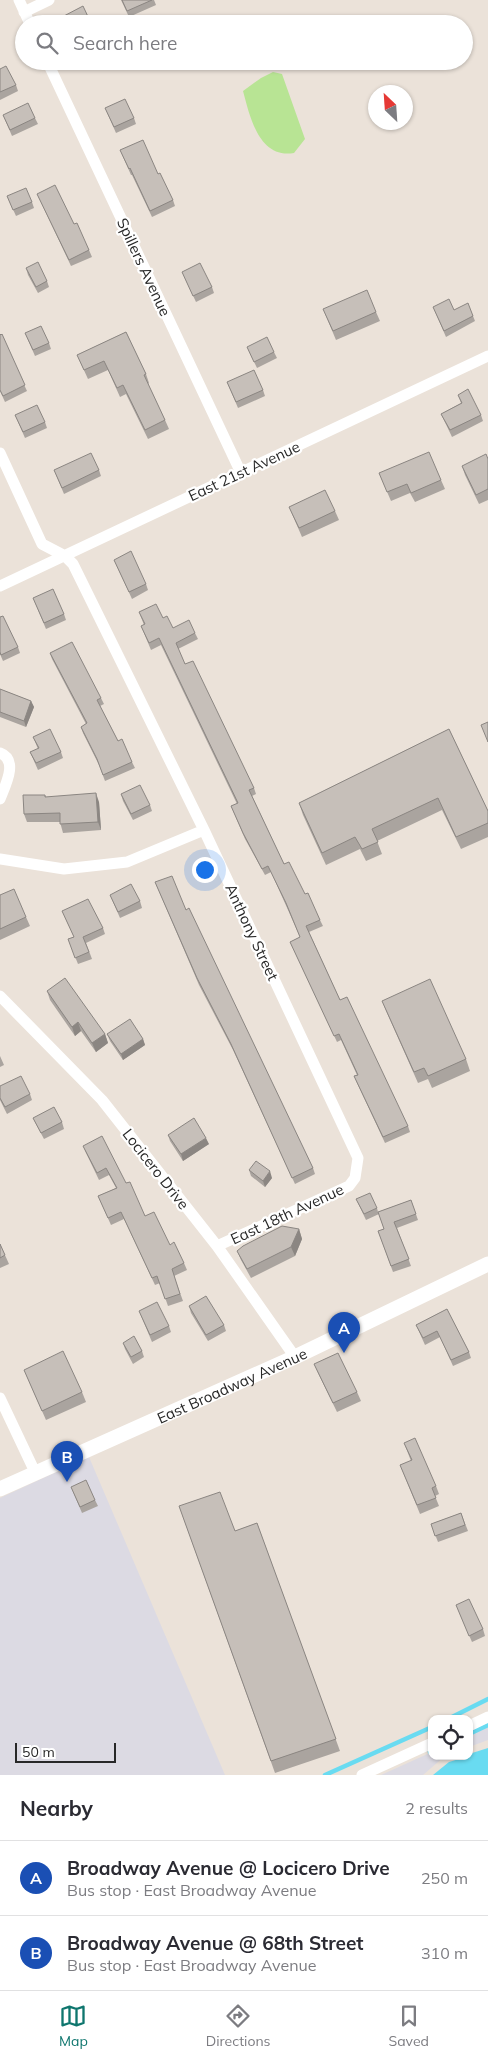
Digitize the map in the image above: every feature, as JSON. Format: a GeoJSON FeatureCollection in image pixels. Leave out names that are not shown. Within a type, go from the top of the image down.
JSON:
{"type":"FeatureCollection","features":[{"type":"Feature","properties":{"kind":"main road","name":"East Broadway Avenue"},"geometry":{"type":"LineString","coordinates":[[0,1489],[295,1357],[488,1264]]}},
{"type":"Feature","properties":{"kind":"street"},"geometry":{"type":"LineString","coordinates":[[19,0],[26,15]]}},
{"type":"Feature","properties":{"kind":"street"},"geometry":{"type":"LineString","coordinates":[[24,12],[49,0]]}},
{"type":"Feature","properties":{"kind":"street","name":"Spillers Avenue"},"geometry":{"type":"LineString","coordinates":[[52,70],[241,473]]}},
{"type":"Feature","properties":{"kind":"street","name":"East 21st Avenue"},"geometry":{"type":"LineString","coordinates":[[0,586],[488,356]]}},
{"type":"Feature","properties":{"kind":"street"},"geometry":{"type":"LineString","coordinates":[[0,453],[42,544],[65,556]]}},
{"type":"Feature","properties":{"kind":"street","name":"Anthony Street"},"geometry":{"type":"LineString","coordinates":[[65,556],[73,564],[204,830],[358,1158],[355,1178]]}},
{"type":"Feature","properties":{"kind":"street"},"geometry":{"type":"LineString","coordinates":[[0,753],[7,757],[10,762],[10,771],[0,799]]}},
{"type":"Feature","properties":{"kind":"street"},"geometry":{"type":"LineString","coordinates":[[0,859],[64,869],[127,862],[204,830]]}},
{"type":"Feature","properties":{"kind":"street","name":"Locicero Drive"},"geometry":{"type":"LineString","coordinates":[[0,996],[102,1100],[217,1246],[295,1357]]}},
{"type":"Feature","properties":{"kind":"street","name":"East 18th Avenue"},"geometry":{"type":"LineString","coordinates":[[217,1246],[348,1186],[355,1178]]}},
{"type":"Feature","properties":{"kind":"street"},"geometry":{"type":"LineString","coordinates":[[0,1398],[35,1472]]}},
{"type":"Feature","properties":{"kind":"street"},"geometry":{"type":"LineString","coordinates":[[473,1724],[488,1717]]}},
{"type":"Feature","properties":{"kind":"street"},"geometry":{"type":"LineString","coordinates":[[362,1775],[428,1745]]}},
{"type":"Feature","properties":{"kind":"shaded area"},"geometry":{"type":"Polygon","coordinates":[[[89,1457],[225,1775],[0,1775],[0,1498],[89,1457]]]}},
{"type":"Feature","properties":{"kind":"shaded area"},"geometry":{"type":"Polygon","coordinates":[[[488,1726],[488,1740],[473,1746],[473,1733],[488,1726]]]}},
{"type":"Feature","properties":{"kind":"shaded area"},"geometry":{"type":"Polygon","coordinates":[[[428,1754],[428,1760],[440,1760],[423,1775],[381,1775],[428,1754]]]}},
{"type":"Feature","properties":{"kind":"green space"},"geometry":{"type":"Polygon","coordinates":[[[273,72],[282,74],[305,139],[294,153],[282,153],[272,150],[264,143],[253,124],[243,91],[273,72]]]}},
{"type":"Feature","properties":{"kind":"water"},"geometry":{"type":"Polygon","coordinates":[[[488,1748],[488,1775],[433,1775],[449,1762],[473,1760],[473,1753],[488,1748]]]}},
{"type":"Feature","properties":{"kind":"building"},"geometry":{"type":"Polygon","coordinates":[[[122,0],[152,0],[127,11],[122,0]]]}},
{"type":"Feature","properties":{"kind":"building"},"geometry":{"type":"Polygon","coordinates":[[[83,6],[87,15],[66,15],[83,6]]]}},
{"type":"Feature","properties":{"kind":"building"},"geometry":{"type":"Polygon","coordinates":[[[6,66],[16,85],[0,92],[0,69],[6,66]]]}},
{"type":"Feature","properties":{"kind":"building"},"geometry":{"type":"Polygon","coordinates":[[[125,99],[134,118],[114,127],[105,108],[125,99]]]}},
{"type":"Feature","properties":{"kind":"building"},"geometry":{"type":"Polygon","coordinates":[[[28,103],[35,118],[10,130],[3,115],[28,103]]]}},
{"type":"Feature","properties":{"kind":"building"},"geometry":{"type":"Polygon","coordinates":[[[143,140],[158,174],[160,173],[173,200],[150,211],[120,150],[143,140]]]}},
{"type":"Feature","properties":{"kind":"building"},"geometry":{"type":"Polygon","coordinates":[[[55,185],[74,224],[77,223],[89,250],[69,260],[37,194],[55,185]]]}},
{"type":"Feature","properties":{"kind":"building"},"geometry":{"type":"Polygon","coordinates":[[[26,188],[32,202],[13,210],[7,196],[26,188]]]}},
{"type":"Feature","properties":{"kind":"building"},"geometry":{"type":"Polygon","coordinates":[[[38,262],[47,281],[36,287],[26,268],[38,262]]]}},
{"type":"Feature","properties":{"kind":"building"},"geometry":{"type":"Polygon","coordinates":[[[200,263],[212,287],[193,296],[182,272],[200,263]]]}},
{"type":"Feature","properties":{"kind":"building"},"geometry":{"type":"Polygon","coordinates":[[[367,290],[376,312],[333,331],[323,309],[367,290]]]}},
{"type":"Feature","properties":{"kind":"building"},"geometry":{"type":"Polygon","coordinates":[[[449,299],[454,310],[468,303],[473,316],[444,331],[433,307],[449,299]]]}},
{"type":"Feature","properties":{"kind":"building"},"geometry":{"type":"Polygon","coordinates":[[[41,326],[49,343],[33,350],[25,333],[41,326]]]}},
{"type":"Feature","properties":{"kind":"building"},"geometry":{"type":"Polygon","coordinates":[[[126,332],[165,420],[145,430],[123,385],[117,388],[104,361],[84,370],[77,355],[126,332]]]}},
{"type":"Feature","properties":{"kind":"building"},"geometry":{"type":"Polygon","coordinates":[[[0,334],[2,334],[25,385],[3,396],[0,390],[0,334]]]}},
{"type":"Feature","properties":{"kind":"building"},"geometry":{"type":"Polygon","coordinates":[[[267,337],[274,352],[254,362],[247,347],[267,337]]]}},
{"type":"Feature","properties":{"kind":"building"},"geometry":{"type":"Polygon","coordinates":[[[254,370],[263,390],[236,402],[227,382],[254,370]]]}},
{"type":"Feature","properties":{"kind":"building"},"geometry":{"type":"Polygon","coordinates":[[[468,389],[481,415],[450,430],[441,414],[462,403],[458,395],[468,389]]]}},
{"type":"Feature","properties":{"kind":"building"},"geometry":{"type":"Polygon","coordinates":[[[37,405],[45,422],[23,432],[15,415],[37,405]]]}},
{"type":"Feature","properties":{"kind":"building"},"geometry":{"type":"Polygon","coordinates":[[[429,452],[441,480],[411,493],[407,484],[387,492],[379,473],[429,452]]]}},
{"type":"Feature","properties":{"kind":"building"},"geometry":{"type":"Polygon","coordinates":[[[91,453],[99,470],[62,488],[54,470],[91,453]]]}},
{"type":"Feature","properties":{"kind":"building"},"geometry":{"type":"Polygon","coordinates":[[[486,454],[488,459],[488,489],[476,495],[462,466],[486,454]]]}},
{"type":"Feature","properties":{"kind":"building"},"geometry":{"type":"Polygon","coordinates":[[[325,490],[335,511],[299,528],[289,507],[325,490]]]}},
{"type":"Feature","properties":{"kind":"building"},"geometry":{"type":"Polygon","coordinates":[[[131,551],[146,584],[129,592],[114,560],[131,551]]]}},
{"type":"Feature","properties":{"kind":"building"},"geometry":{"type":"Polygon","coordinates":[[[53,589],[64,614],[44,623],[33,598],[53,589]]]}},
{"type":"Feature","properties":{"kind":"building"},"geometry":{"type":"Polygon","coordinates":[[[156,604],[163,618],[167,616],[173,628],[189,620],[195,633],[176,643],[185,664],[193,661],[254,788],[249,790],[284,864],[289,862],[305,894],[308,893],[320,920],[306,926],[340,1000],[347,997],[408,1126],[383,1137],[354,1076],[358,1075],[339,1034],[334,1036],[290,942],[300,937],[286,903],[268,866],[262,869],[243,833],[231,806],[238,803],[159,638],[149,643],[141,626],[145,624],[139,612],[156,604]]]}},
{"type":"Feature","properties":{"kind":"building"},"geometry":{"type":"Polygon","coordinates":[[[3,616],[18,647],[1,655],[0,617],[3,616]]]}},
{"type":"Feature","properties":{"kind":"building"},"geometry":{"type":"Polygon","coordinates":[[[72,642],[101,698],[97,700],[118,741],[122,739],[132,762],[103,775],[81,727],[87,723],[50,653],[72,642]]]}},
{"type":"Feature","properties":{"kind":"building"},"geometry":{"type":"Polygon","coordinates":[[[0,689],[31,701],[24,721],[0,712],[0,689]]]}},
{"type":"Feature","properties":{"kind":"building"},"geometry":{"type":"Polygon","coordinates":[[[488,722],[488,742],[481,725],[488,722]]]}},
{"type":"Feature","properties":{"kind":"building"},"geometry":{"type":"Polygon","coordinates":[[[50,729],[61,752],[36,763],[30,752],[39,748],[33,737],[50,729]]]}},
{"type":"Feature","properties":{"kind":"building"},"geometry":{"type":"Polygon","coordinates":[[[449,729],[488,811],[488,823],[456,837],[438,798],[372,829],[378,842],[362,849],[355,837],[322,853],[299,803],[449,729]]]}},
{"type":"Feature","properties":{"kind":"building"},"geometry":{"type":"Polygon","coordinates":[[[140,785],[150,805],[131,814],[121,794],[140,785]]]}},
{"type":"Feature","properties":{"kind":"building"},"geometry":{"type":"Polygon","coordinates":[[[96,793],[98,822],[60,824],[60,813],[24,814],[23,795],[45,795],[45,797],[96,793]]]}},
{"type":"Feature","properties":{"kind":"building"},"geometry":{"type":"Polygon","coordinates":[[[172,876],[186,910],[189,908],[313,1168],[292,1178],[231,1044],[197,978],[155,882],[172,876]]]}},
{"type":"Feature","properties":{"kind":"building"},"geometry":{"type":"Polygon","coordinates":[[[131,884],[140,901],[118,912],[110,895],[131,884]]]}},
{"type":"Feature","properties":{"kind":"building"},"geometry":{"type":"Polygon","coordinates":[[[14,889],[26,917],[0,929],[0,895],[14,889]]]}},
{"type":"Feature","properties":{"kind":"building"},"geometry":{"type":"Polygon","coordinates":[[[88,899],[103,928],[83,937],[89,952],[75,958],[68,939],[74,937],[62,911],[88,899]]]}},
{"type":"Feature","properties":{"kind":"building"},"geometry":{"type":"Polygon","coordinates":[[[65,978],[105,1034],[92,1043],[78,1022],[72,1027],[47,991],[65,978]]]}},
{"type":"Feature","properties":{"kind":"building"},"geometry":{"type":"Polygon","coordinates":[[[430,979],[466,1059],[428,1076],[424,1068],[414,1072],[382,1001],[430,979]]]}},
{"type":"Feature","properties":{"kind":"building"},"geometry":{"type":"Polygon","coordinates":[[[130,1019],[143,1039],[121,1054],[107,1034],[130,1019]]]}},
{"type":"Feature","properties":{"kind":"building"},"geometry":{"type":"Polygon","coordinates":[[[21,1076],[30,1094],[5,1107],[0,1098],[0,1086],[21,1076]]]}},
{"type":"Feature","properties":{"kind":"building"},"geometry":{"type":"Polygon","coordinates":[[[54,1107],[62,1122],[41,1133],[33,1118],[54,1107]]]}},
{"type":"Feature","properties":{"kind":"building"},"geometry":{"type":"Polygon","coordinates":[[[194,1118],[206,1138],[181,1154],[168,1135],[194,1118]]]}},
{"type":"Feature","properties":{"kind":"building"},"geometry":{"type":"Polygon","coordinates":[[[102,1136],[126,1183],[130,1182],[145,1216],[154,1212],[170,1245],[174,1242],[184,1263],[172,1269],[180,1294],[165,1299],[157,1276],[152,1278],[121,1212],[108,1218],[98,1196],[117,1188],[106,1168],[97,1173],[83,1146],[102,1136]]]}},
{"type":"Feature","properties":{"kind":"building"},"geometry":{"type":"Polygon","coordinates":[[[256,1161],[270,1171],[263,1181],[249,1170],[256,1161]]]}},
{"type":"Feature","properties":{"kind":"building"},"geometry":{"type":"Polygon","coordinates":[[[370,1193],[377,1208],[364,1214],[356,1199],[370,1193]]]}},
{"type":"Feature","properties":{"kind":"building"},"geometry":{"type":"Polygon","coordinates":[[[411,1200],[416,1214],[394,1222],[409,1259],[391,1266],[378,1231],[384,1229],[378,1212],[411,1200]]]}},
{"type":"Feature","properties":{"kind":"building"},"geometry":{"type":"Polygon","coordinates":[[[282,1226],[299,1229],[291,1247],[247,1269],[237,1251],[282,1226]]]}},
{"type":"Feature","properties":{"kind":"building"},"geometry":{"type":"Polygon","coordinates":[[[0,1244],[5,1255],[0,1258],[0,1244]]]}},
{"type":"Feature","properties":{"kind":"building"},"geometry":{"type":"Polygon","coordinates":[[[206,1296],[224,1325],[206,1335],[189,1306],[206,1296]]]}},
{"type":"Feature","properties":{"kind":"building"},"geometry":{"type":"Polygon","coordinates":[[[157,1302],[169,1326],[150,1335],[139,1311],[157,1302]]]}},
{"type":"Feature","properties":{"kind":"building"},"geometry":{"type":"Polygon","coordinates":[[[447,1309],[469,1352],[451,1360],[437,1331],[423,1338],[416,1325],[447,1309]]]}},
{"type":"Feature","properties":{"kind":"building"},"geometry":{"type":"Polygon","coordinates":[[[134,1336],[142,1351],[131,1357],[123,1343],[134,1336]]]}},
{"type":"Feature","properties":{"kind":"building"},"geometry":{"type":"Polygon","coordinates":[[[63,1351],[82,1392],[42,1411],[24,1370],[63,1351]]]}},
{"type":"Feature","properties":{"kind":"building"},"geometry":{"type":"Polygon","coordinates":[[[338,1353],[357,1392],[333,1403],[314,1364],[338,1353]]]}},
{"type":"Feature","properties":{"kind":"building"},"geometry":{"type":"Polygon","coordinates":[[[415,1438],[436,1486],[432,1488],[436,1498],[417,1505],[400,1465],[412,1460],[404,1443],[415,1438]]]}},
{"type":"Feature","properties":{"kind":"building"},"geometry":{"type":"Polygon","coordinates":[[[86,1480],[95,1500],[80,1507],[71,1487],[86,1480]]]}},
{"type":"Feature","properties":{"kind":"building"},"geometry":{"type":"Polygon","coordinates":[[[220,1492],[235,1531],[257,1523],[336,1739],[271,1761],[179,1506],[220,1492]]]}},
{"type":"Feature","properties":{"kind":"building"},"geometry":{"type":"Polygon","coordinates":[[[461,1513],[465,1525],[435,1536],[431,1524],[461,1513]]]}},
{"type":"Feature","properties":{"kind":"building"},"geometry":{"type":"Polygon","coordinates":[[[469,1599],[483,1629],[469,1636],[456,1605],[469,1599]]]}},
{"type":"Feature","properties":{"kind":"waterway"},"geometry":{"type":"LineString","coordinates":[[456,1715],[488,1699]]}},
{"type":"Feature","properties":{"kind":"waterway"},"geometry":{"type":"LineString","coordinates":[[473,1732],[488,1725]]}},
{"type":"Feature","properties":{"kind":"waterway"},"geometry":{"type":"LineString","coordinates":[[325,1775],[428,1729]]}},
{"type":"Feature","properties":{"kind":"place","name":"Broadway Avenue @ Locicero Drive"},"geometry":{"type":"Point","coordinates":[344,1353]}},
{"type":"Feature","properties":{"kind":"place","name":"Broadway Avenue @ 68th Street"},"geometry":{"type":"Point","coordinates":[67,1482]}}]}
